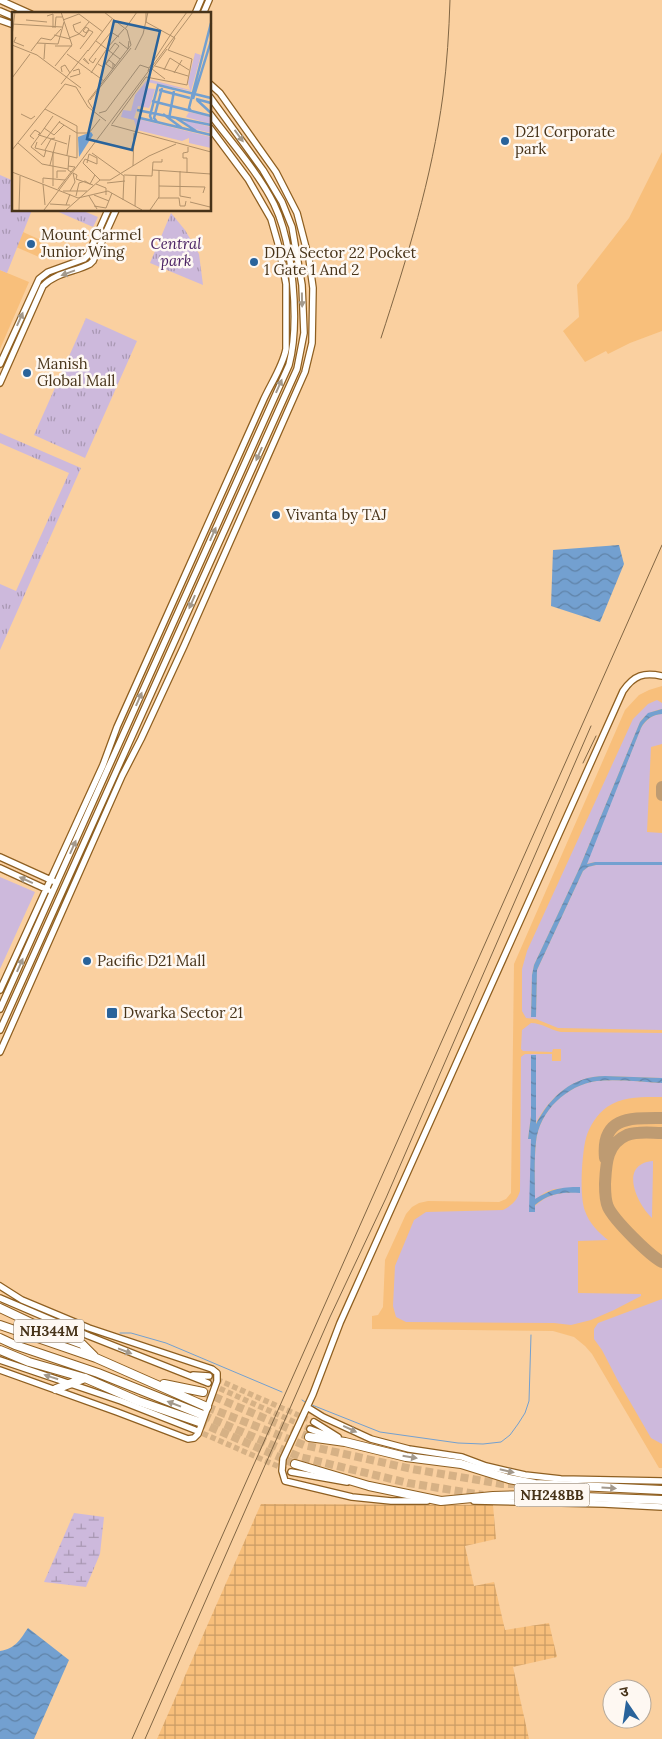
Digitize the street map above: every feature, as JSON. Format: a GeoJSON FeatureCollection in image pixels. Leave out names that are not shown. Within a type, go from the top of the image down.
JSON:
{"type":"FeatureCollection","features":[{"type":"Feature","properties":{"kind":"highway","name":"NH344M"},"geometry":{"type":"LineString","coordinates":[[0,1308],[55,1334],[82,1344],[96,1358]]}},
{"type":"Feature","properties":{"kind":"highway"},"geometry":{"type":"LineString","coordinates":[[0,1325],[96,1358],[207,1407]]}},
{"type":"Feature","properties":{"kind":"highway"},"geometry":{"type":"LineString","coordinates":[[0,1338],[15,1345],[98,1373],[144,1393],[199,1423]]}},
{"type":"Feature","properties":{"kind":"highway"},"geometry":{"type":"LineString","coordinates":[[0,1350],[29,1362],[84,1378],[138,1401],[199,1423]]}},
{"type":"Feature","properties":{"kind":"highway"},"geometry":{"type":"LineString","coordinates":[[56,1390],[98,1373]]}},
{"type":"Feature","properties":{"kind":"highway"},"geometry":{"type":"LineString","coordinates":[[150,1382],[203,1392]]}},
{"type":"Feature","properties":{"kind":"highway"},"geometry":{"type":"LineString","coordinates":[[138,1401],[144,1393]]}},
{"type":"Feature","properties":{"kind":"highway"},"geometry":{"type":"LineString","coordinates":[[310,1433],[345,1442]]}},
{"type":"Feature","properties":{"kind":"highway","name":"NH248BB"},"geometry":{"type":"LineString","coordinates":[[345,1442],[406,1457],[461,1464],[509,1479],[550,1486],[662,1490]]}},
{"type":"Feature","properties":{"kind":"highway"},"geometry":{"type":"LineString","coordinates":[[295,1464],[369,1486],[442,1500]]}},
{"type":"Feature","properties":{"kind":"highway","name":"NH248BB"},"geometry":{"type":"LineString","coordinates":[[442,1500],[532,1495],[662,1500]]}},
{"type":"Feature","properties":{"kind":"street"},"geometry":{"type":"LineString","coordinates":[[1,0],[27,12]]}},
{"type":"Feature","properties":{"kind":"street"},"geometry":{"type":"LineString","coordinates":[[196,12],[201,0]]}},
{"type":"Feature","properties":{"kind":"street"},"geometry":{"type":"LineString","coordinates":[[204,12],[209,0]]}},
{"type":"Feature","properties":{"kind":"street"},"geometry":{"type":"LineString","coordinates":[[0,11],[12,16]]}},
{"type":"Feature","properties":{"kind":"street"},"geometry":{"type":"LineString","coordinates":[[0,20],[12,24]]}},
{"type":"Feature","properties":{"kind":"street"},"geometry":{"type":"LineString","coordinates":[[0,1052],[122,776],[184,646],[310,357],[313,288],[297,213],[276,172],[220,93],[211,85]]}},
{"type":"Feature","properties":{"kind":"street"},"geometry":{"type":"LineString","coordinates":[[0,1030],[297,369],[303,336],[302,285],[292,227],[282,202],[263,170],[211,98]]}},
{"type":"Feature","properties":{"kind":"street"},"geometry":{"type":"LineString","coordinates":[[0,1009],[289,364],[293,350],[293,286],[291,268],[274,204],[256,176],[211,115]]}},
{"type":"Feature","properties":{"kind":"street"},"geometry":{"type":"LineString","coordinates":[[0,990],[49,879],[103,765],[117,727],[260,408],[284,360],[286,349],[286,284],[271,219],[248,179],[211,129]]}},
{"type":"Feature","properties":{"kind":"street"},"geometry":{"type":"LineString","coordinates":[[0,364],[38,279],[48,272],[88,255],[108,211]]}},
{"type":"Feature","properties":{"kind":"street"},"geometry":{"type":"LineString","coordinates":[[0,383],[43,286],[54,278],[84,267],[93,261],[116,211]]}},
{"type":"Feature","properties":{"kind":"street"},"geometry":{"type":"LineString","coordinates":[[303,336],[312,337]]}},
{"type":"Feature","properties":{"kind":"street"},"geometry":{"type":"LineString","coordinates":[[662,676],[640,675],[628,684],[623,691],[340,1323],[307,1407],[283,1459],[282,1471],[285,1481],[352,1497],[390,1501],[442,1500],[662,1507]]}},
{"type":"Feature","properties":{"kind":"street"},"geometry":{"type":"LineString","coordinates":[[0,857],[64,886]]}},
{"type":"Feature","properties":{"kind":"street"},"geometry":{"type":"LineString","coordinates":[[0,868],[60,895]]}},
{"type":"Feature","properties":{"kind":"street"},"geometry":{"type":"LineString","coordinates":[[0,1286],[22,1300],[101,1332],[212,1369],[217,1373],[218,1381],[198,1434],[194,1438],[188,1439],[0,1370]]}},
{"type":"Feature","properties":{"kind":"street"},"geometry":{"type":"LineString","coordinates":[[0,1298],[97,1340],[186,1374],[209,1380]]}},
{"type":"Feature","properties":{"kind":"street"},"geometry":{"type":"LineString","coordinates":[[97,1340],[101,1332]]}},
{"type":"Feature","properties":{"kind":"street"},"geometry":{"type":"LineString","coordinates":[[0,1360],[121,1401],[199,1423]]}},
{"type":"Feature","properties":{"kind":"street"},"geometry":{"type":"LineString","coordinates":[[307,1407],[323,1417],[371,1439],[409,1449],[462,1457],[486,1466],[525,1475],[561,1479],[662,1481]]}},
{"type":"Feature","properties":{"kind":"street"},"geometry":{"type":"LineString","coordinates":[[314,1422],[345,1442]]}},
{"type":"Feature","properties":{"kind":"street"},"geometry":{"type":"LineString","coordinates":[[290,1472],[369,1486]]}},
{"type":"Feature","properties":{"kind":"shaded area"},"geometry":{"type":"Polygon","coordinates":[[[662,152],[662,331],[608,354],[606,351],[585,362],[563,331],[579,317],[577,285],[629,218],[662,152]]]}},
{"type":"Feature","properties":{"kind":"shaded area","name":"Mount Carmel Junior Wing"},"geometry":{"type":"Polygon","coordinates":[[[23,232],[45,242],[39,257],[16,247],[23,232]]]}},
{"type":"Feature","properties":{"kind":"shaded area"},"geometry":{"type":"Polygon","coordinates":[[[0,270],[29,282],[0,349],[0,270]]]}},
{"type":"Feature","properties":{"kind":"shaded area"},"geometry":{"type":"Polygon","coordinates":[[[662,686],[662,1468],[659,1468],[592,1354],[574,1337],[553,1331],[372,1329],[372,1316],[378,1315],[383,1307],[385,1260],[406,1214],[412,1207],[428,1201],[499,1202],[506,1199],[511,1193],[514,964],[625,710],[639,695],[662,686]]]}},
{"type":"Feature","properties":{"kind":"shaded area"},"geometry":{"type":"Polygon","coordinates":[[[261,1504],[493,1505],[496,1539],[465,1546],[474,1586],[494,1582],[505,1630],[549,1623],[557,1657],[513,1667],[529,1739],[157,1739],[261,1504]]]}},
{"type":"Feature","properties":{"kind":"green space"},"geometry":{"type":"Polygon","coordinates":[[[0,175],[12,180],[12,211],[32,211],[7,273],[0,270],[0,175]]]}},
{"type":"Feature","properties":{"kind":"green space"},"geometry":{"type":"Polygon","coordinates":[[[56,211],[83,211],[98,217],[93,227],[56,211]]]}},
{"type":"Feature","properties":{"kind":"green space","name":"Central park"},"geometry":{"type":"Polygon","coordinates":[[[171,213],[185,230],[199,254],[203,285],[150,263],[171,213]]]}},
{"type":"Feature","properties":{"kind":"green space"},"geometry":{"type":"Polygon","coordinates":[[[86,318],[137,341],[85,458],[34,435],[86,318]]]}},
{"type":"Feature","properties":{"kind":"green space"},"geometry":{"type":"Polygon","coordinates":[[[0,433],[81,468],[0,650],[0,584],[16,591],[69,473],[0,443],[0,433]]]}},
{"type":"Feature","properties":{"kind":"green space"},"geometry":{"type":"Polygon","coordinates":[[[657,700],[662,703],[662,709],[649,713],[640,722],[579,869],[534,965],[531,1016],[536,1016],[537,970],[583,871],[588,867],[596,865],[662,865],[662,1030],[558,1028],[536,1019],[526,1018],[522,1011],[522,969],[527,951],[633,719],[648,704],[657,700]]]}},
{"type":"Feature","properties":{"kind":"green space"},"geometry":{"type":"Polygon","coordinates":[[[662,714],[662,744],[651,747],[647,832],[662,833],[662,862],[595,862],[586,864],[641,728],[650,718],[662,714]]]}},
{"type":"Feature","properties":{"kind":"green space"},"geometry":{"type":"Polygon","coordinates":[[[0,877],[35,892],[0,969],[0,877]]]}},
{"type":"Feature","properties":{"kind":"green space"},"geometry":{"type":"Polygon","coordinates":[[[531,1023],[561,1032],[662,1033],[662,1078],[605,1076],[593,1077],[572,1084],[555,1097],[535,1125],[536,1056],[531,1055],[531,1116],[528,1139],[531,1139],[535,1206],[551,1196],[580,1192],[556,1189],[546,1192],[535,1200],[535,1156],[538,1131],[542,1120],[556,1102],[575,1088],[597,1081],[621,1080],[662,1083],[662,1097],[626,1099],[613,1103],[603,1110],[589,1130],[583,1154],[582,1195],[585,1211],[594,1227],[608,1240],[578,1241],[578,1293],[641,1294],[641,1296],[591,1320],[571,1325],[554,1323],[406,1322],[396,1317],[393,1306],[395,1266],[414,1220],[426,1212],[503,1210],[514,1202],[519,1194],[521,1057],[525,1054],[552,1054],[552,1061],[561,1061],[561,1049],[553,1049],[552,1052],[523,1051],[521,1049],[522,1030],[531,1023]]]}},
{"type":"Feature","properties":{"kind":"green space"},"geometry":{"type":"Polygon","coordinates":[[[653,1161],[652,1218],[636,1195],[633,1177],[636,1169],[642,1164],[653,1161]]]}},
{"type":"Feature","properties":{"kind":"green space"},"geometry":{"type":"Polygon","coordinates":[[[662,1299],[662,1444],[651,1438],[594,1339],[594,1329],[598,1323],[662,1299]]]}},
{"type":"Feature","properties":{"kind":"green space"},"geometry":{"type":"Polygon","coordinates":[[[74,1513],[104,1517],[100,1554],[86,1587],[44,1582],[74,1513]]]}},
{"type":"Feature","properties":{"kind":"water"},"geometry":{"type":"Polygon","coordinates":[[[619,545],[624,564],[600,622],[551,606],[553,550],[619,545]]]}},
{"type":"Feature","properties":{"kind":"water"},"geometry":{"type":"Polygon","coordinates":[[[662,709],[662,714],[650,718],[641,728],[587,864],[595,862],[662,862],[662,865],[596,865],[588,867],[583,871],[537,970],[536,1017],[531,1017],[534,965],[579,869],[640,722],[648,713],[662,709]]]}},
{"type":"Feature","properties":{"kind":"water"},"geometry":{"type":"Polygon","coordinates":[[[531,1055],[536,1055],[536,1124],[555,1097],[572,1084],[582,1080],[605,1076],[662,1078],[662,1083],[621,1080],[586,1083],[556,1101],[538,1131],[535,1156],[535,1199],[561,1188],[580,1187],[580,1193],[562,1193],[546,1198],[535,1205],[535,1212],[529,1212],[531,1139],[528,1139],[531,1116],[531,1055]]]}},
{"type":"Feature","properties":{"kind":"water"},"geometry":{"type":"Polygon","coordinates":[[[28,1628],[69,1660],[34,1739],[0,1739],[0,1651],[14,1646],[28,1628]]]}},
{"type":"Feature","properties":{"kind":"waterway"},"geometry":{"type":"LineString","coordinates":[[120,1333],[131,1333],[166,1343],[282,1392]]}},
{"type":"Feature","properties":{"kind":"waterway"},"geometry":{"type":"LineString","coordinates":[[312,1405],[380,1432],[458,1443],[483,1444],[501,1442],[510,1435],[518,1424],[525,1413],[529,1401],[531,1335]]}},
{"type":"Feature","properties":{"kind":"taxiway"},"geometry":{"type":"LineString","coordinates":[[662,787],[662,795]]}},
{"type":"Feature","properties":{"kind":"taxiway"},"geometry":{"type":"LineString","coordinates":[[605,1158],[605,1144],[608,1134],[620,1122],[639,1118],[662,1118]]}},
{"type":"Feature","properties":{"kind":"taxiway"},"geometry":{"type":"LineString","coordinates":[[662,1133],[636,1133],[620,1139],[611,1149],[608,1156],[605,1184],[606,1202],[612,1213],[641,1245],[662,1262]]}},
{"type":"Feature","properties":{"kind":"tunnel"},"geometry":{"type":"LineString","coordinates":[[209,1376],[314,1422]]}},
{"type":"Feature","properties":{"kind":"tunnel"},"geometry":{"type":"LineString","coordinates":[[212,1385],[310,1429]]}},
{"type":"Feature","properties":{"kind":"tunnel"},"geometry":{"type":"LineString","coordinates":[[203,1392],[309,1437]]}},
{"type":"Feature","properties":{"kind":"tunnel"},"geometry":{"type":"LineString","coordinates":[[207,1407],[304,1445],[412,1469],[502,1484],[526,1484]]}},
{"type":"Feature","properties":{"kind":"tunnel"},"geometry":{"type":"LineString","coordinates":[[203,1415],[300,1457],[408,1483],[483,1495]]}},
{"type":"Feature","properties":{"kind":"tunnel"},"geometry":{"type":"LineString","coordinates":[[199,1422],[295,1464]]}},
{"type":"Feature","properties":{"kind":"tunnel"},"geometry":{"type":"LineString","coordinates":[[195,1430],[291,1472]]}},
{"type":"Feature","properties":{"kind":"railway"},"geometry":{"type":"LineString","coordinates":[[381,338],[409,248],[432,157],[444,83],[450,0]]}},
{"type":"Feature","properties":{"kind":"railway"},"geometry":{"type":"LineString","coordinates":[[132,1739],[662,545]]}},
{"type":"Feature","properties":{"kind":"railway"},"geometry":{"type":"LineString","coordinates":[[145,1739],[330,1317],[386,1198],[591,726]]}},
{"type":"Feature","properties":{"kind":"railway"},"geometry":{"type":"LineString","coordinates":[[583,763],[596,736]]}},
{"type":"Feature","properties":{"kind":"place","name":"D21 Corporate park"},"geometry":{"type":"Point","coordinates":[505,141]}},
{"type":"Feature","properties":{"kind":"place","name":"Mount Carmel Junior Wing"},"geometry":{"type":"Point","coordinates":[31,244]}},
{"type":"Feature","properties":{"kind":"place","name":"DDA Sector 22 Pocket 1 Gate 1 And 2"},"geometry":{"type":"Point","coordinates":[254,262]}},
{"type":"Feature","properties":{"kind":"place","name":"Manish Global Mall"},"geometry":{"type":"Point","coordinates":[27,373]}},
{"type":"Feature","properties":{"kind":"place","name":"Vivanta by TAJ"},"geometry":{"type":"Point","coordinates":[276,515]}},
{"type":"Feature","properties":{"kind":"place","name":"Pacific D21 Mall"},"geometry":{"type":"Point","coordinates":[87,961]}},
{"type":"Feature","properties":{"kind":"place","name":"Dwarka Sector 21"},"geometry":{"type":"Point","coordinates":[112,1013]}}]}
